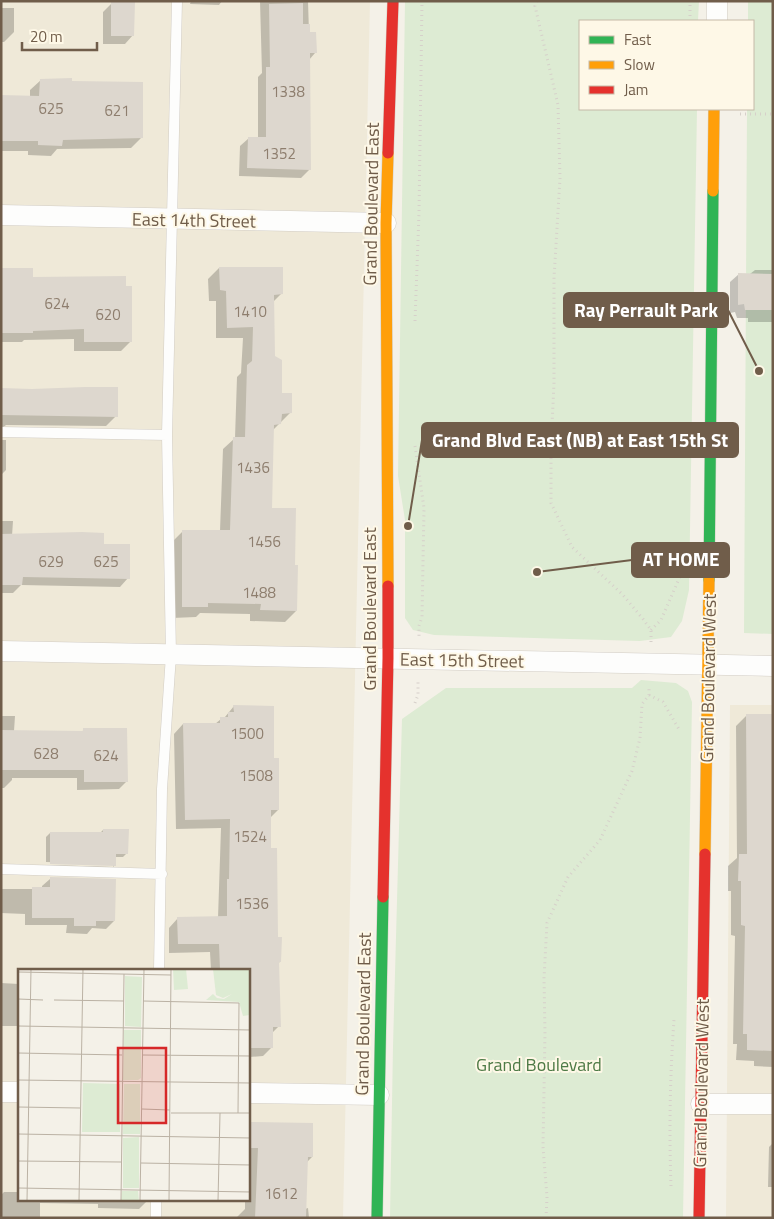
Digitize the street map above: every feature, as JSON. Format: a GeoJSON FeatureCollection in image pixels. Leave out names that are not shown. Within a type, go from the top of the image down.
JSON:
{"type":"FeatureCollection","features":[{"type":"Feature","properties":{"kind":"main road","name":"Grand Boulevard East"},"geometry":{"type":"LineString","coordinates":[[377,1218],[388,658],[386,223],[393,1]]}},
{"type":"Feature","properties":{"kind":"main road","name":"Grand Boulevard West"},"geometry":{"type":"LineString","coordinates":[[699,1218],[708,665],[714,111]]}},
{"type":"Feature","properties":{"kind":"street"},"geometry":{"type":"LineString","coordinates":[[717,1],[717,20]]}},
{"type":"Feature","properties":{"kind":"street","name":"East 14th Street"},"geometry":{"type":"LineString","coordinates":[[1,216],[386,223]]}},
{"type":"Feature","properties":{"kind":"street","name":"East 15th Street"},"geometry":{"type":"LineString","coordinates":[[1,651],[773,666]]}},
{"type":"Feature","properties":{"kind":"street"},"geometry":{"type":"LineString","coordinates":[[1,1092],[18,1092]]}},
{"type":"Feature","properties":{"kind":"street"},"geometry":{"type":"LineString","coordinates":[[250,1093],[379,1096]]}},
{"type":"Feature","properties":{"kind":"street"},"geometry":{"type":"LineString","coordinates":[[701,1104],[773,1104]]}},
{"type":"Feature","properties":{"kind":"lane"},"geometry":{"type":"LineString","coordinates":[[159,969],[162,789],[171,655],[167,435],[177,1]]}},
{"type":"Feature","properties":{"kind":"lane"},"geometry":{"type":"LineString","coordinates":[[1,432],[167,435]]}},
{"type":"Feature","properties":{"kind":"lane"},"geometry":{"type":"LineString","coordinates":[[1,870],[162,874]]}},
{"type":"Feature","properties":{"kind":"lane"},"geometry":{"type":"LineString","coordinates":[[156,1202],[156,1218]]}},
{"type":"Feature","properties":{"kind":"path"},"geometry":{"type":"LineString","coordinates":[[415,322],[419,212],[422,1]]}},
{"type":"Feature","properties":{"kind":"path"},"geometry":{"type":"LineString","coordinates":[[537,1],[535,6],[558,105],[560,178],[554,278],[554,384],[550,445],[551,503],[572,547],[623,595],[651,630],[660,620],[682,572]]}},
{"type":"Feature","properties":{"kind":"path"},"geometry":{"type":"LineString","coordinates":[[690,1],[690,20]]}},
{"type":"Feature","properties":{"kind":"path"},"geometry":{"type":"LineString","coordinates":[[714,111],[773,114]]}},
{"type":"Feature","properties":{"kind":"path"},"geometry":{"type":"LineString","coordinates":[[414,440],[424,508],[422,617],[419,626]]}},
{"type":"Feature","properties":{"kind":"path"},"geometry":{"type":"LineString","coordinates":[[546,1218],[547,1197],[543,1147],[544,978],[547,923],[568,877],[600,840],[632,771],[640,738],[642,704],[649,695],[663,702],[680,730],[680,740]]}},
{"type":"Feature","properties":{"kind":"path"},"geometry":{"type":"LineString","coordinates":[[671,1187],[669,1134],[674,1012]]}},
{"type":"Feature","properties":{"kind":"shaded area"},"geometry":{"type":"Polygon","coordinates":[[[1,1],[370,1],[343,1218],[1,1218],[1,1]]]}},
{"type":"Feature","properties":{"kind":"shaded area"},"geometry":{"type":"Polygon","coordinates":[[[730,705],[773,705],[773,1218],[726,1218],[730,705]]]}},
{"type":"Feature","properties":{"kind":"green space"},"geometry":{"type":"Polygon","coordinates":[[[405,1],[699,1],[698,20],[579,20],[579,110],[697,110],[689,590],[682,621],[671,637],[640,641],[434,635],[413,630],[405,618],[405,520],[398,476],[405,1]]]}},
{"type":"Feature","properties":{"kind":"green space"},"geometry":{"type":"Polygon","coordinates":[[[748,1],[773,1],[773,634],[744,633],[747,110],[754,110],[754,20],[748,20],[748,1]]]}},
{"type":"Feature","properties":{"kind":"green space","name":"Grand Boulevard"},"geometry":{"type":"Polygon","coordinates":[[[641,680],[676,683],[688,691],[692,702],[683,1218],[390,1218],[402,719],[446,688],[632,688],[641,680]]]}},
{"type":"Feature","properties":{"kind":"building"},"geometry":{"type":"Polygon","coordinates":[[[111,2],[135,2],[134,36],[111,36],[111,2]]]}},
{"type":"Feature","properties":{"kind":"building"},"geometry":{"type":"Polygon","coordinates":[[[303,3],[303,24],[310,24],[310,32],[316,32],[317,53],[310,53],[311,170],[247,168],[248,137],[266,137],[266,67],[270,67],[269,4],[303,3]]]}},
{"type":"Feature","properties":{"kind":"building"},"geometry":{"type":"Polygon","coordinates":[[[72,78],[72,81],[143,82],[143,138],[63,140],[62,146],[38,145],[38,141],[1,141],[1,95],[39,96],[40,79],[72,78]]]}},
{"type":"Feature","properties":{"kind":"building"},"geometry":{"type":"Polygon","coordinates":[[[219,267],[283,267],[283,294],[274,295],[275,356],[282,360],[282,393],[292,393],[292,413],[282,414],[281,424],[274,425],[272,508],[296,508],[295,565],[298,565],[297,611],[260,610],[261,604],[208,603],[208,607],[182,607],[182,530],[230,530],[233,437],[245,437],[247,365],[252,361],[253,327],[227,328],[226,291],[220,290],[219,267]]]}},
{"type":"Feature","properties":{"kind":"building"},"geometry":{"type":"Polygon","coordinates":[[[1,268],[33,268],[33,277],[126,276],[126,286],[132,286],[132,342],[84,342],[84,329],[33,331],[33,333],[1,333],[1,268]]]}},
{"type":"Feature","properties":{"kind":"building"},"geometry":{"type":"Polygon","coordinates":[[[738,273],[773,274],[773,310],[745,310],[744,304],[738,305],[738,273]]]}},
{"type":"Feature","properties":{"kind":"building"},"geometry":{"type":"Polygon","coordinates":[[[118,387],[118,417],[1,415],[1,388],[118,387]]]}},
{"type":"Feature","properties":{"kind":"building"},"geometry":{"type":"Polygon","coordinates":[[[104,533],[104,544],[130,544],[130,579],[23,577],[22,585],[1,585],[1,534],[104,533]]]}},
{"type":"Feature","properties":{"kind":"building"},"geometry":{"type":"Polygon","coordinates":[[[233,705],[274,706],[274,758],[279,758],[279,810],[271,810],[271,848],[277,848],[278,937],[282,937],[281,962],[279,962],[281,1027],[273,1027],[273,1048],[250,1048],[250,969],[220,969],[219,944],[178,944],[177,917],[227,916],[227,879],[229,879],[230,819],[185,820],[183,723],[220,723],[220,717],[228,717],[228,712],[234,712],[233,705]]]}},
{"type":"Feature","properties":{"kind":"building"},"geometry":{"type":"Polygon","coordinates":[[[746,714],[773,714],[773,1051],[747,1050],[747,1034],[743,1034],[745,926],[741,925],[741,881],[738,881],[739,854],[747,854],[746,714]]]}},
{"type":"Feature","properties":{"kind":"building"},"geometry":{"type":"Polygon","coordinates":[[[83,728],[127,728],[128,782],[84,782],[84,770],[1,770],[1,730],[83,731],[83,728]]]}},
{"type":"Feature","properties":{"kind":"building"},"geometry":{"type":"Polygon","coordinates":[[[103,829],[129,829],[128,854],[116,854],[116,866],[50,864],[50,832],[103,832],[103,829]]]}},
{"type":"Feature","properties":{"kind":"building"},"geometry":{"type":"Polygon","coordinates":[[[50,877],[116,879],[115,921],[96,921],[96,926],[74,926],[74,918],[32,918],[32,887],[50,887],[50,877]]]}},
{"type":"Feature","properties":{"kind":"building"},"geometry":{"type":"Polygon","coordinates":[[[250,1122],[313,1123],[313,1157],[308,1157],[306,1218],[255,1218],[258,1148],[250,1148],[250,1122]]]}},
{"type":"Feature","properties":{"kind":"traffic: fast"},"geometry":{"type":"LineString","coordinates":[[709,580],[713,191]]}},
{"type":"Feature","properties":{"kind":"traffic: fast"},"geometry":{"type":"LineString","coordinates":[[377,1218],[383,897]]}},
{"type":"Feature","properties":{"kind":"traffic: slow"},"geometry":{"type":"LineString","coordinates":[[713,191],[714,110]]}},
{"type":"Feature","properties":{"kind":"traffic: slow"},"geometry":{"type":"LineString","coordinates":[[388,153],[386,223],[388,586]]}},
{"type":"Feature","properties":{"kind":"traffic: slow"},"geometry":{"type":"LineString","coordinates":[[705,854],[709,580]]}},
{"type":"Feature","properties":{"kind":"traffic: jam"},"geometry":{"type":"LineString","coordinates":[[388,153],[393,1]]}},
{"type":"Feature","properties":{"kind":"traffic: jam"},"geometry":{"type":"LineString","coordinates":[[383,897],[388,586]]}},
{"type":"Feature","properties":{"kind":"traffic: jam"},"geometry":{"type":"LineString","coordinates":[[699,1218],[705,854]]}},
{"type":"Feature","properties":{"kind":"place","name":"Ray Perrault Park"},"geometry":{"type":"Point","coordinates":[759,371]}},
{"type":"Feature","properties":{"kind":"place","name":"Grand Blvd East (NB) at East 15th St"},"geometry":{"type":"Point","coordinates":[408,526]}},
{"type":"Feature","properties":{"kind":"place","name":"AT HOME"},"geometry":{"type":"Point","coordinates":[537,572]}}]}
